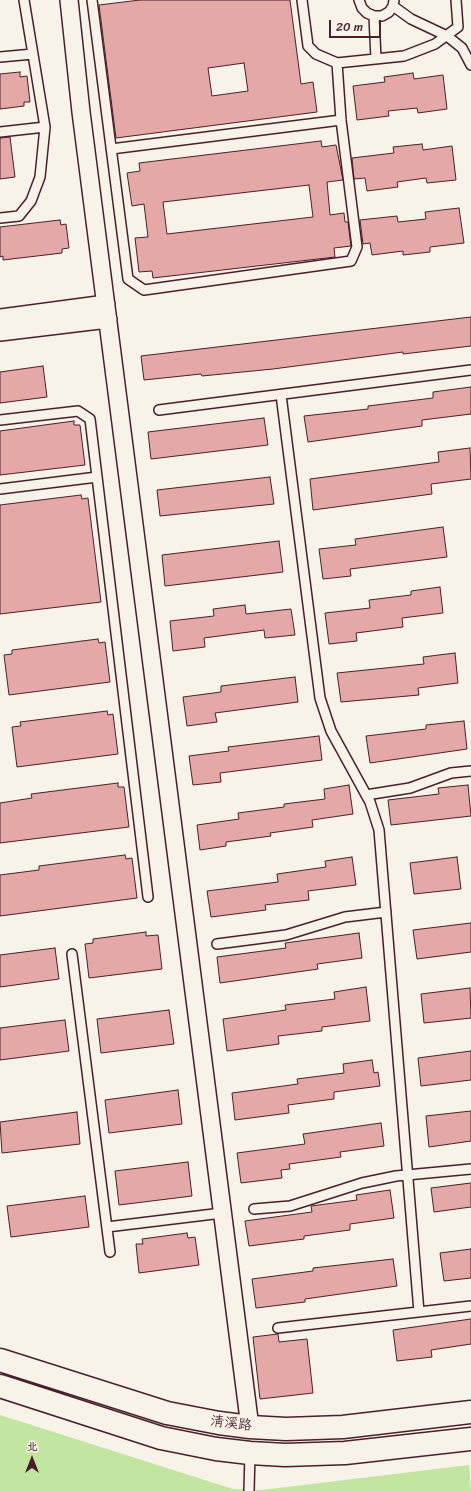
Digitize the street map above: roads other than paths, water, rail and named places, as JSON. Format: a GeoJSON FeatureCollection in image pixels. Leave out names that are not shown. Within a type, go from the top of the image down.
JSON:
{"type":"FeatureCollection","features":[{"type":"Feature","properties":{"kind":"street"},"geometry":{"type":"LineString","coordinates":[[69,0],[107,311],[250,1427]]}},
{"type":"Feature","properties":{"kind":"street"},"geometry":{"type":"LineString","coordinates":[[0,318],[107,311]]}},
{"type":"Feature","properties":{"kind":"street"},"geometry":{"type":"LineString","coordinates":[[0,332],[107,311]]}},
{"type":"Feature","properties":{"kind":"street","name":"清溪路"},"geometry":{"type":"LineString","coordinates":[[0,1360],[168,1413],[219,1423],[250,1427],[286,1429],[343,1427],[471,1412]]}},
{"type":"Feature","properties":{"kind":"street","name":"清溪路"},"geometry":{"type":"LineString","coordinates":[[0,1386],[161,1438],[216,1449],[250,1453],[346,1453],[471,1439]]}},
{"type":"Feature","properties":{"kind":"lane"},"geometry":{"type":"LineString","coordinates":[[0,218],[19,216],[31,201],[40,177],[44,127],[24,0]]}},
{"type":"Feature","properties":{"kind":"lane"},"geometry":{"type":"LineString","coordinates":[[92,0],[128,279],[144,290],[351,261],[357,247],[341,120],[337,63]]}},
{"type":"Feature","properties":{"kind":"lane"},"geometry":{"type":"LineString","coordinates":[[302,0],[308,46],[316,54],[337,63],[404,56],[420,51],[447,36],[458,27],[456,0]]}},
{"type":"Feature","properties":{"kind":"lane"},"geometry":{"type":"LineString","coordinates":[[359,0],[362,8],[367,13],[374,16],[382,16],[389,12],[394,3],[411,19],[447,36],[462,48],[470,61]]}},
{"type":"Feature","properties":{"kind":"lane"},"geometry":{"type":"LineString","coordinates":[[374,16],[376,59]]}},
{"type":"Feature","properties":{"kind":"lane"},"geometry":{"type":"LineString","coordinates":[[0,57],[33,54]]}},
{"type":"Feature","properties":{"kind":"lane"},"geometry":{"type":"LineString","coordinates":[[111,149],[341,120]]}},
{"type":"Feature","properties":{"kind":"lane"},"geometry":{"type":"LineString","coordinates":[[0,132],[44,127]]}},
{"type":"Feature","properties":{"kind":"lane"},"geometry":{"type":"LineString","coordinates":[[159,410],[471,370]]}},
{"type":"Feature","properties":{"kind":"lane"},"geometry":{"type":"LineString","coordinates":[[281,395],[320,698],[330,732],[366,795],[375,815],[379,830],[419,1312]]}},
{"type":"Feature","properties":{"kind":"lane"},"geometry":{"type":"LineString","coordinates":[[0,420],[78,411],[90,419],[148,897]]}},
{"type":"Feature","properties":{"kind":"lane"},"geometry":{"type":"LineString","coordinates":[[0,489],[98,477]]}},
{"type":"Feature","properties":{"kind":"lane"},"geometry":{"type":"LineString","coordinates":[[366,795],[410,788],[451,773],[471,771]]}},
{"type":"Feature","properties":{"kind":"lane"},"geometry":{"type":"LineString","coordinates":[[217,944],[286,935],[345,917],[386,912]]}},
{"type":"Feature","properties":{"kind":"lane"},"geometry":{"type":"LineString","coordinates":[[72,954],[110,1252]]}},
{"type":"Feature","properties":{"kind":"lane"},"geometry":{"type":"LineString","coordinates":[[254,1209],[290,1206],[362,1183],[408,1175],[471,1169]]}},
{"type":"Feature","properties":{"kind":"lane"},"geometry":{"type":"LineString","coordinates":[[107,1227],[222,1213]]}},
{"type":"Feature","properties":{"kind":"lane"},"geometry":{"type":"LineString","coordinates":[[278,1328],[471,1306]]}},
{"type":"Feature","properties":{"kind":"lane"},"geometry":{"type":"LineString","coordinates":[[249,1491],[250,1453]]}}]}
